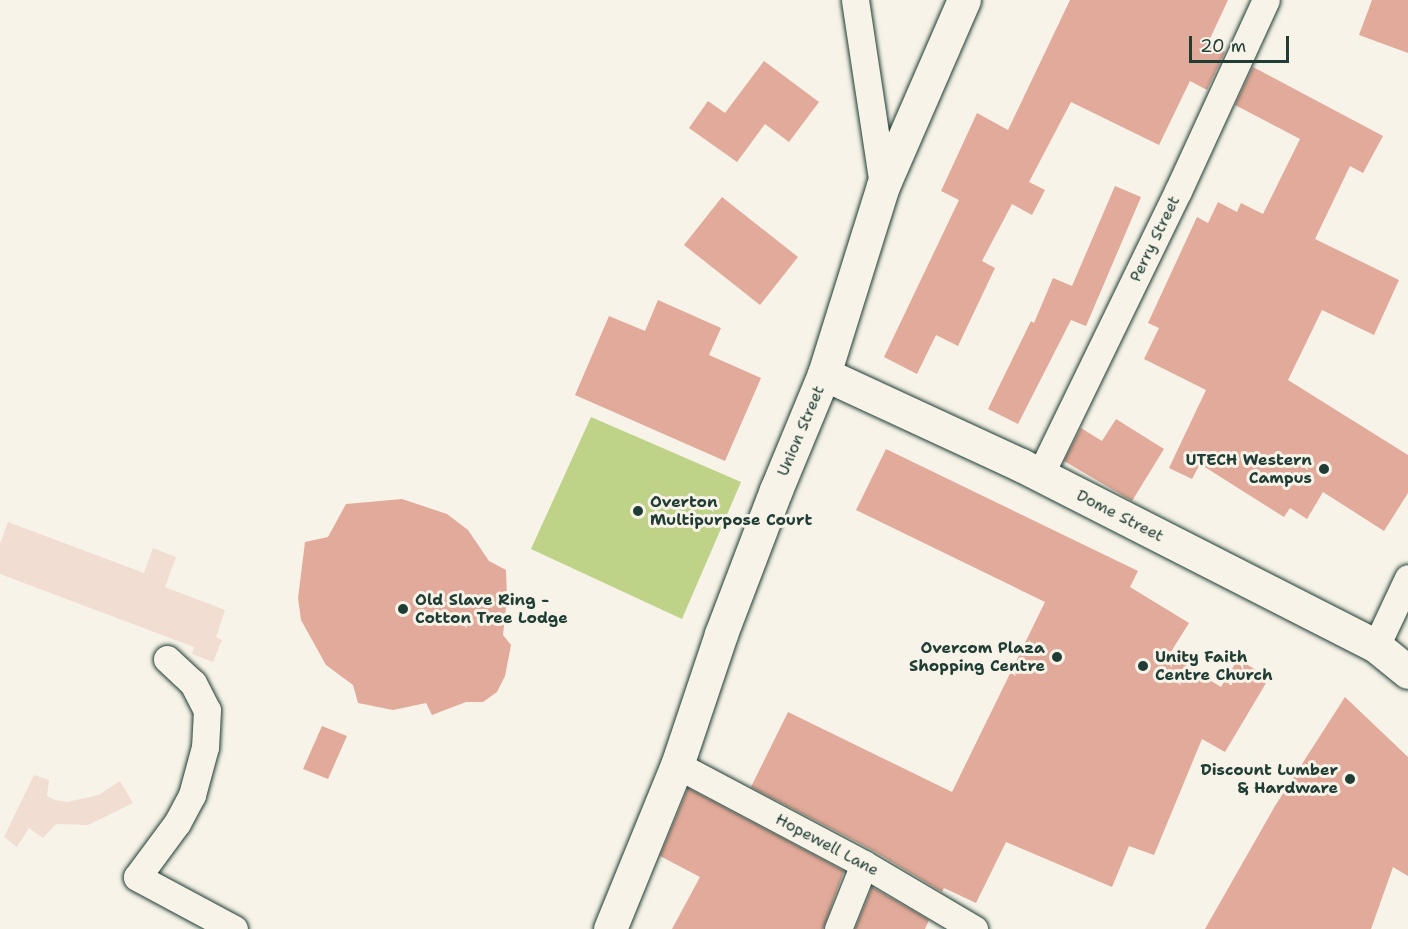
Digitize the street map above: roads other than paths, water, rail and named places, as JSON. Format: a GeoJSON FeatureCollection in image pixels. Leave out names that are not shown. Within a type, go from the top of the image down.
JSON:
{"type":"FeatureCollection","features":[{"type":"Feature","properties":{"kind":"street"},"geometry":{"type":"LineString","coordinates":[[855,0],[883,186]]}},
{"type":"Feature","properties":{"kind":"street","name":"Union Street"},"geometry":{"type":"LineString","coordinates":[[610,929],[677,765],[722,634],[776,490],[825,374],[883,186],[964,0]]}},
{"type":"Feature","properties":{"kind":"street","name":"Perry Street"},"geometry":{"type":"LineString","coordinates":[[1040,475],[1178,190],[1266,0]]}},
{"type":"Feature","properties":{"kind":"street","name":"Dome Street"},"geometry":{"type":"LineString","coordinates":[[825,374],[1040,475],[1376,646],[1408,672]]}},
{"type":"Feature","properties":{"kind":"street"},"geometry":{"type":"LineString","coordinates":[[1376,646],[1408,578]]}},
{"type":"Feature","properties":{"kind":"street"},"geometry":{"type":"LineString","coordinates":[[167,659],[193,683],[207,710],[205,747],[187,804],[177,823],[137,877],[234,929]]}},
{"type":"Feature","properties":{"kind":"street","name":"Hopewell Lane"},"geometry":{"type":"LineString","coordinates":[[677,765],[864,864],[974,929]]}},
{"type":"Feature","properties":{"kind":"street"},"geometry":{"type":"LineString","coordinates":[[838,929],[864,864]]}},
{"type":"Feature","properties":{"kind":"place","name":"UTECH Western Campus"},"geometry":{"type":"Point","coordinates":[1324,469]}},
{"type":"Feature","properties":{"kind":"place","name":"Overton Multipurpose Court"},"geometry":{"type":"Point","coordinates":[638,511]}},
{"type":"Feature","properties":{"kind":"place","name":"Old Slave Ring - Cotton Tree Lodge"},"geometry":{"type":"Point","coordinates":[403,609]}},
{"type":"Feature","properties":{"kind":"place","name":"Overcom Plaza Shopping Centre"},"geometry":{"type":"Point","coordinates":[1057,657]}},
{"type":"Feature","properties":{"kind":"place","name":"Unity Faith Centre Church"},"geometry":{"type":"Point","coordinates":[1143,666]}},
{"type":"Feature","properties":{"kind":"place","name":"Discount Lumber & Hardware"},"geometry":{"type":"Point","coordinates":[1350,779]}}]}
